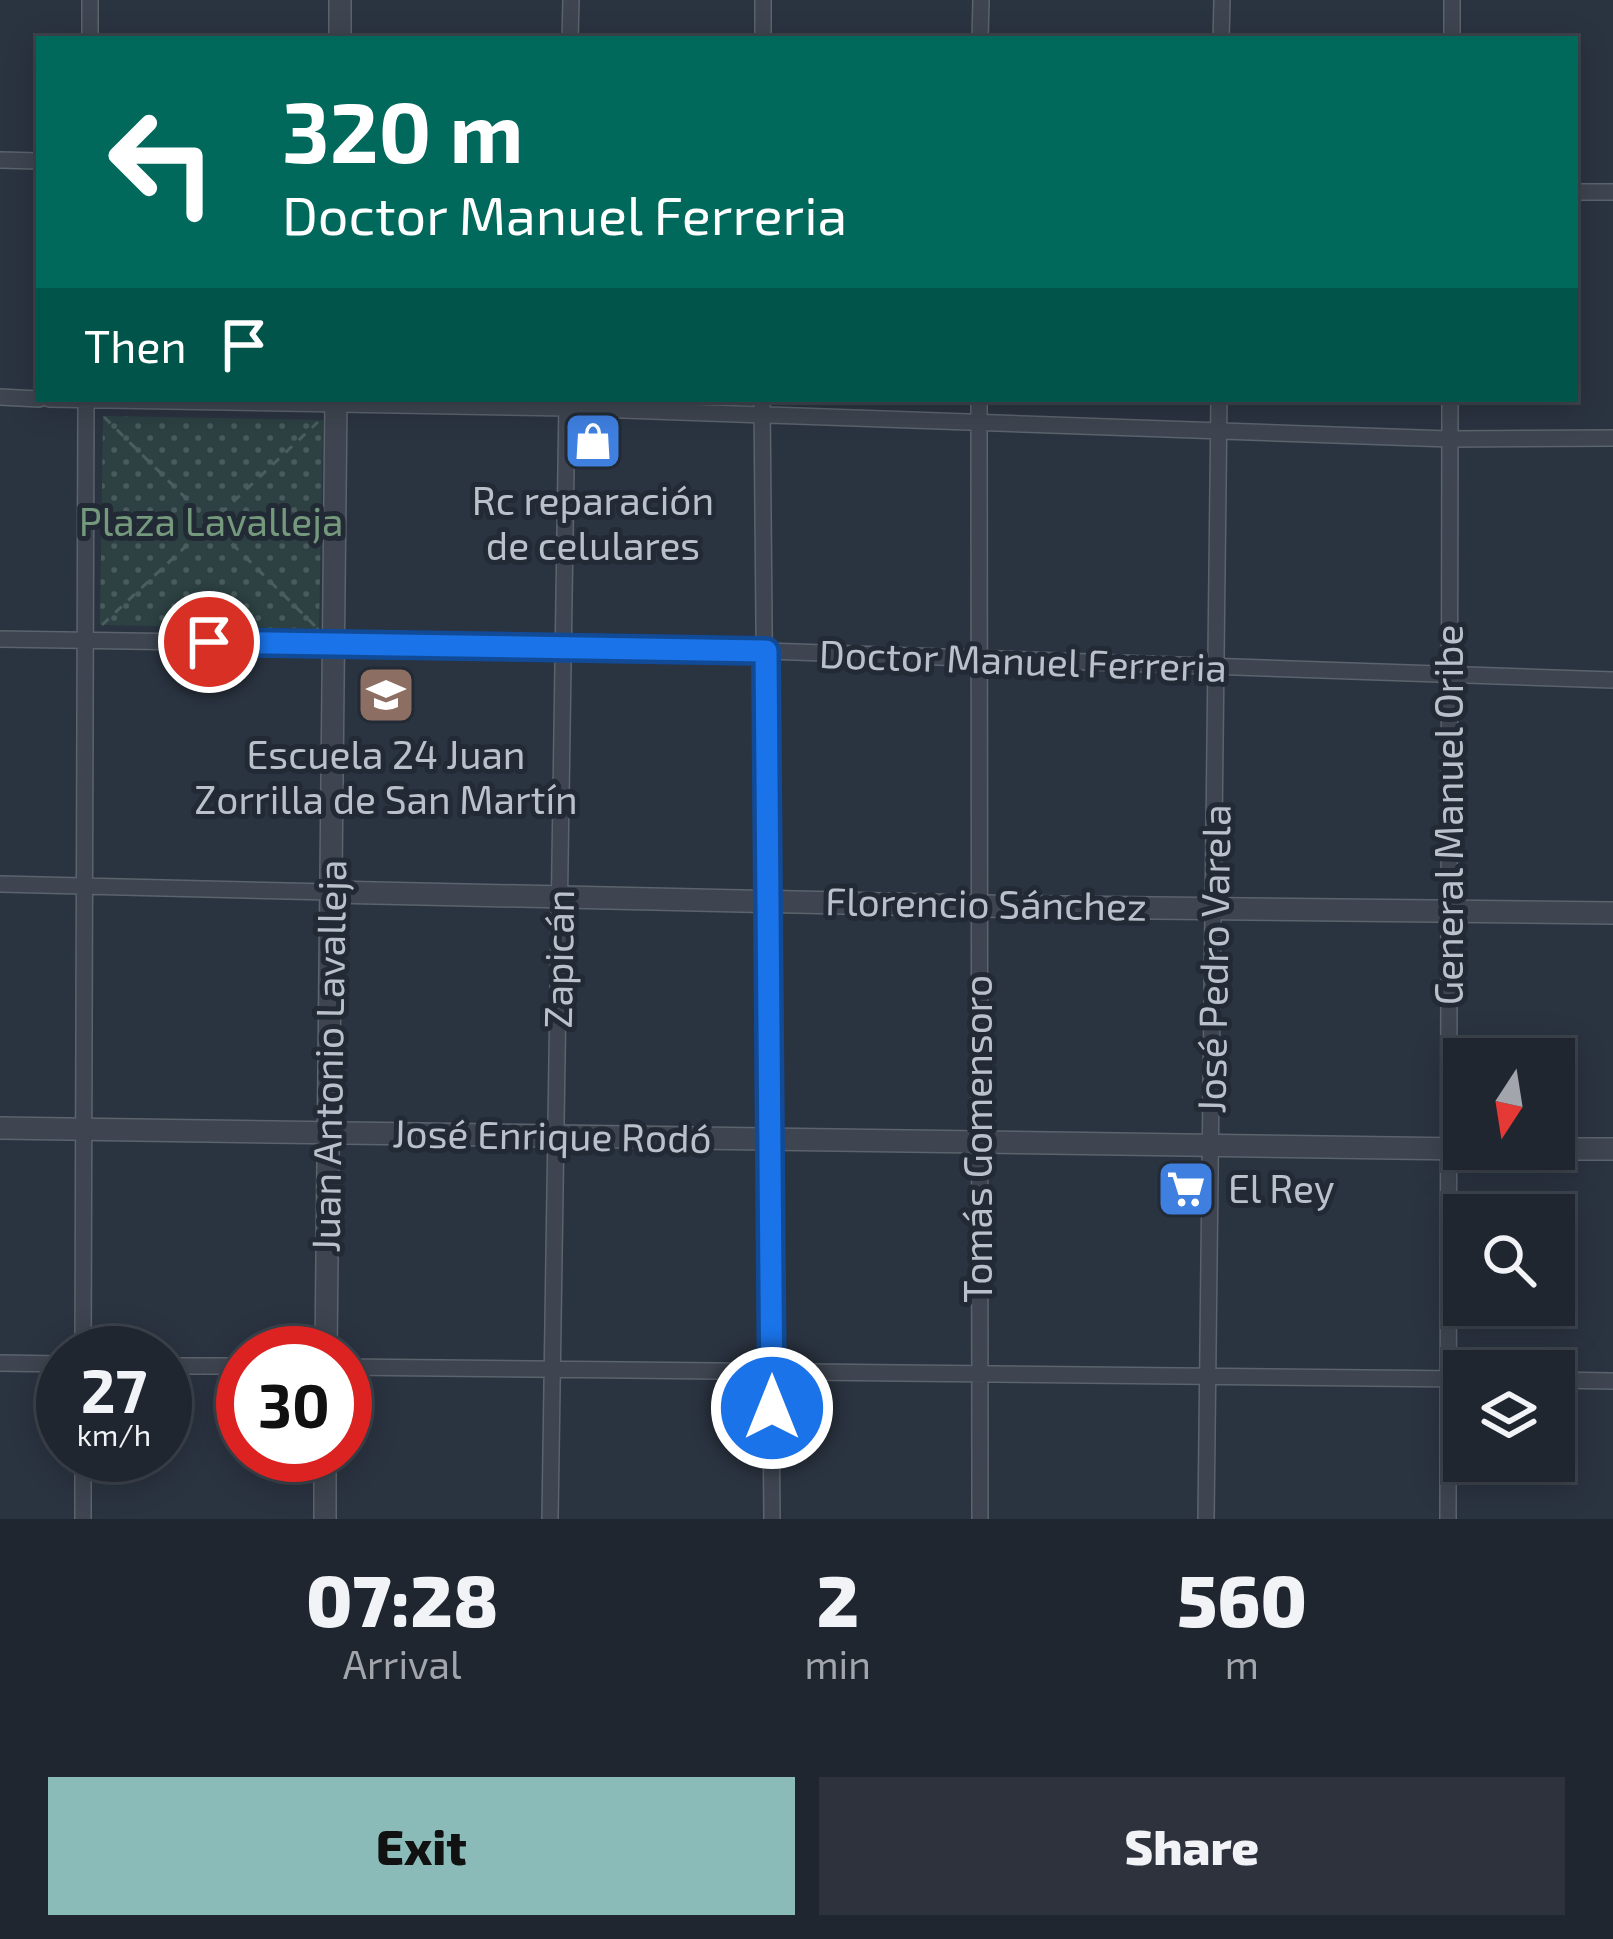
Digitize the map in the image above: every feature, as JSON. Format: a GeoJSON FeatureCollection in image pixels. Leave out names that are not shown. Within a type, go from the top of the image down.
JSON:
{"type":"FeatureCollection","features":[{"type":"Feature","properties":{"kind":"street"},"geometry":{"type":"LineString","coordinates":[[90,0],[90,36]]}},
{"type":"Feature","properties":{"kind":"street"},"geometry":{"type":"LineString","coordinates":[[340,0],[340,36]]}},
{"type":"Feature","properties":{"kind":"street"},"geometry":{"type":"LineString","coordinates":[[570,36],[571,0]]}},
{"type":"Feature","properties":{"kind":"street"},"geometry":{"type":"LineString","coordinates":[[763,0],[763,36]]}},
{"type":"Feature","properties":{"kind":"street"},"geometry":{"type":"LineString","coordinates":[[980,36],[981,0]]}},
{"type":"Feature","properties":{"kind":"street"},"geometry":{"type":"LineString","coordinates":[[1222,0],[1222,36]]}},
{"type":"Feature","properties":{"kind":"street"},"geometry":{"type":"LineString","coordinates":[[1452,0],[1452,36]]}},
{"type":"Feature","properties":{"kind":"street"},"geometry":{"type":"LineString","coordinates":[[0,160],[36,161]]}},
{"type":"Feature","properties":{"kind":"street"},"geometry":{"type":"LineString","coordinates":[[1578,192],[1613,192]]}},
{"type":"Feature","properties":{"kind":"street"},"geometry":{"type":"LineString","coordinates":[[0,398],[36,399]]}},
{"type":"Feature","properties":{"kind":"street"},"geometry":{"type":"LineString","coordinates":[[83,1326],[86,402]]}},
{"type":"Feature","properties":{"kind":"street","name":"Juan Antonio Lavalleja"},"geometry":{"type":"LineString","coordinates":[[326,1326],[336,402]]}},
{"type":"Feature","properties":{"kind":"street"},"geometry":{"type":"LineString","coordinates":[[452,402],[762,406],[979,425],[1219,434],[1449,440],[1613,438]]}},
{"type":"Feature","properties":{"kind":"street","name":"Tomás Gomensoro"},"geometry":{"type":"LineString","coordinates":[[979,402],[980,1519]]}},
{"type":"Feature","properties":{"kind":"street","name":"José Pedro Varela"},"geometry":{"type":"LineString","coordinates":[[1206,1519],[1219,402]]}},
{"type":"Feature","properties":{"kind":"street","name":"General Manuel Oribe"},"geometry":{"type":"LineString","coordinates":[[1450,402],[1448,912],[1452,1038]]}},
{"type":"Feature","properties":{"kind":"street","name":"Zapicán"},"geometry":{"type":"LineString","coordinates":[[550,1519],[567,403]]}},
{"type":"Feature","properties":{"kind":"street"},"geometry":{"type":"LineString","coordinates":[[762,406],[772,1519]]}},
{"type":"Feature","properties":{"kind":"street","name":"Doctor Manuel Ferreria"},"geometry":{"type":"LineString","coordinates":[[0,639],[766,651],[1613,680]]}},
{"type":"Feature","properties":{"kind":"street","name":"Florencio Sánchez"},"geometry":{"type":"LineString","coordinates":[[0,884],[977,906],[1613,913]]}},
{"type":"Feature","properties":{"kind":"street","name":"José Enrique Rodó"},"geometry":{"type":"LineString","coordinates":[[0,1128],[1443,1149]]}},
{"type":"Feature","properties":{"kind":"street"},"geometry":{"type":"LineString","coordinates":[[1575,1149],[1613,1149]]}},
{"type":"Feature","properties":{"kind":"street","name":"General Manuel Oribe"},"geometry":{"type":"LineString","coordinates":[[1456,1170],[1456,1350]]}},
{"type":"Feature","properties":{"kind":"street"},"geometry":{"type":"LineString","coordinates":[[0,1364],[36,1364]]}},
{"type":"Feature","properties":{"kind":"street"},"geometry":{"type":"LineString","coordinates":[[372,1367],[1443,1379]]}},
{"type":"Feature","properties":{"kind":"street"},"geometry":{"type":"LineString","coordinates":[[1575,1380],[1613,1381]]}},
{"type":"Feature","properties":{"kind":"street"},"geometry":{"type":"LineString","coordinates":[[83,1482],[83,1519]]}},
{"type":"Feature","properties":{"kind":"street"},"geometry":{"type":"LineString","coordinates":[[325,1482],[325,1519]]}},
{"type":"Feature","properties":{"kind":"street","name":"General Manuel Oribe"},"geometry":{"type":"LineString","coordinates":[[1448,1519],[1450,1482]]}},
{"type":"Feature","properties":{"kind":"path"},"geometry":{"type":"LineString","coordinates":[[88,402],[333,644]]}},
{"type":"Feature","properties":{"kind":"path"},"geometry":{"type":"LineString","coordinates":[[85,640],[335,402]]}},
{"type":"Feature","properties":{"kind":"green space","name":"Plaza Lavalleja"},"geometry":{"type":"Polygon","coordinates":[[[103,416],[323,420],[319,629],[100,625],[103,416]]]}},
{"type":"Feature","properties":{"kind":"place","name":"Rc reparación de celulares"},"geometry":{"type":"Point","coordinates":[593,441]}},
{"type":"Feature","properties":{"kind":"place","name":"Escuela 24 Juan Zorrilla de San Martín"},"geometry":{"type":"Point","coordinates":[386,695]}},
{"type":"Feature","properties":{"kind":"place","name":"El Rey"},"geometry":{"type":"Point","coordinates":[1186,1189]}},
{"type":"Feature","properties":{"kind":"route"},"geometry":{"type":"LineString","coordinates":[[209,642],[766,651],[772,1408]]}}]}
